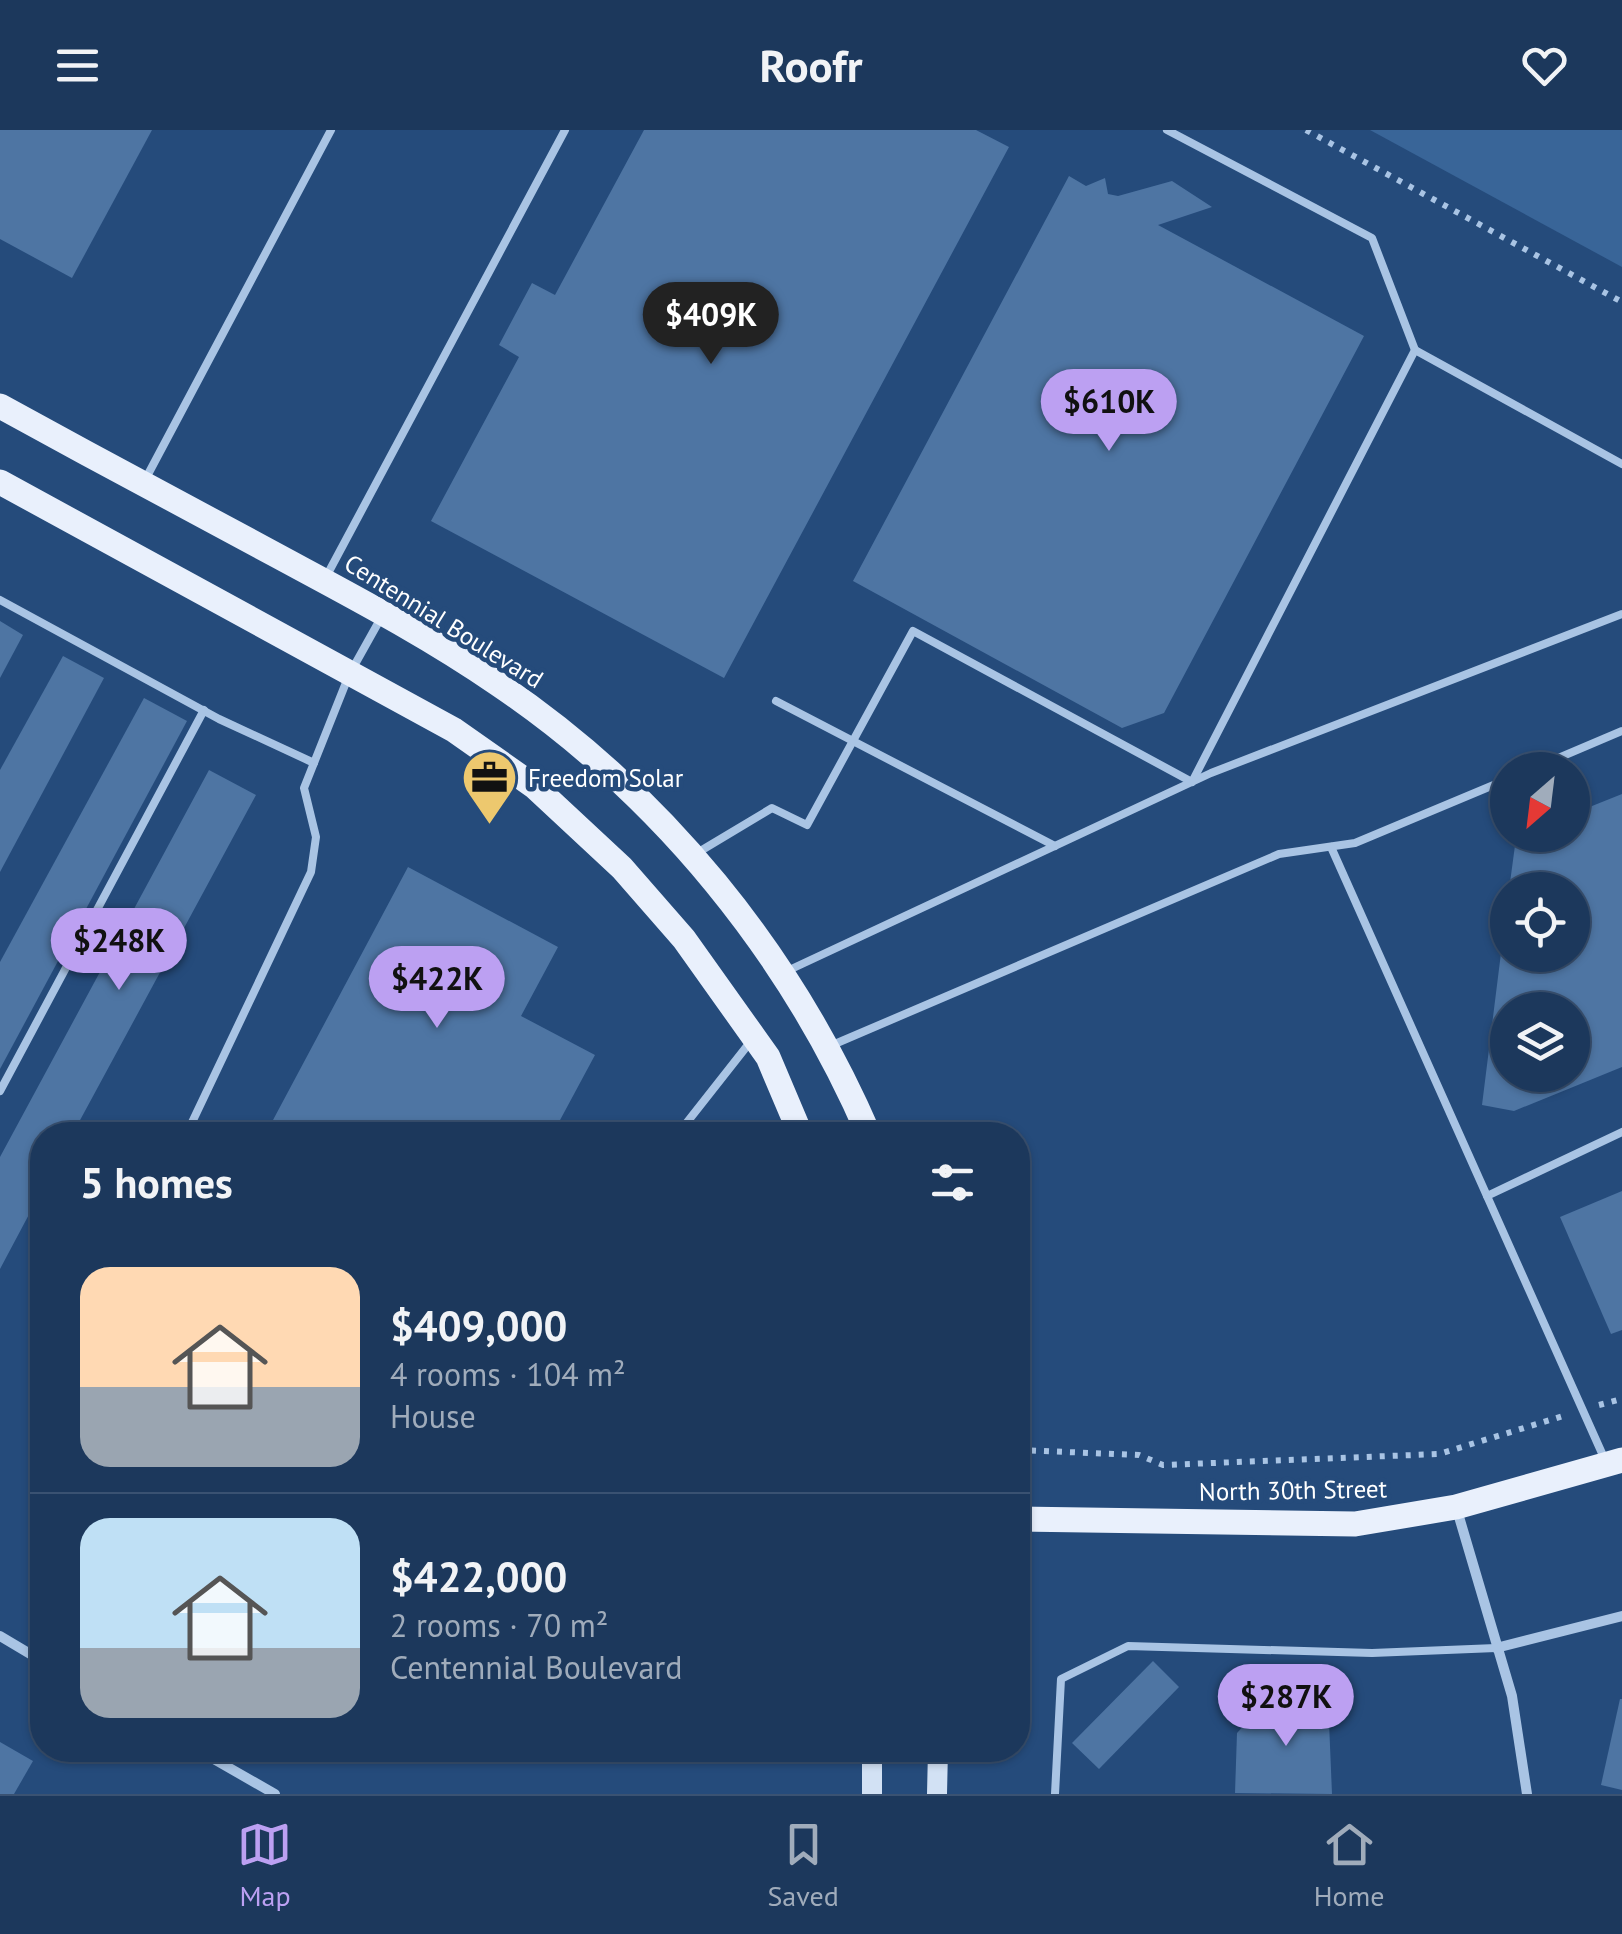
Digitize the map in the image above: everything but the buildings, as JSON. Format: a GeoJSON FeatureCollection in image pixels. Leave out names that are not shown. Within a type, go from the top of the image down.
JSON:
{"type":"FeatureCollection","features":[{"type":"Feature","properties":{"kind":"main road","name":"Centennial Boulevard"},"geometry":{"type":"LineString","coordinates":[[0,406],[383,614],[499,684],[590,756],[692,856],[740,910],[828,1047],[863,1122]]}},
{"type":"Feature","properties":{"kind":"main road"},"geometry":{"type":"LineString","coordinates":[[0,482],[454,730],[536,787],[622,868],[684,939],[768,1057],[796,1122]]}},
{"type":"Feature","properties":{"kind":"main road","name":"North 30th Street"},"geometry":{"type":"LineString","coordinates":[[1030,1519],[1354,1524],[1456,1507],[1614,1462]]}},
{"type":"Feature","properties":{"kind":"main road"},"geometry":{"type":"LineString","coordinates":[[872,1762],[872,1794]]}},
{"type":"Feature","properties":{"kind":"main road"},"geometry":{"type":"LineString","coordinates":[[936,1794],[937,1762]]}},
{"type":"Feature","properties":{"kind":"street"},"geometry":{"type":"LineString","coordinates":[[1456,1507],[1512,1696],[1526,1794]]}},
{"type":"Feature","properties":{"kind":"street"},"geometry":{"type":"LineString","coordinates":[[1496,1648],[1622,1616]]}},
{"type":"Feature","properties":{"kind":"street"},"geometry":{"type":"LineString","coordinates":[[0,1636],[30,1654]]}},
{"type":"Feature","properties":{"kind":"street"},"geometry":{"type":"LineString","coordinates":[[219,1762],[275,1794]]}},
{"type":"Feature","properties":{"kind":"lane"},"geometry":{"type":"LineString","coordinates":[[143,484],[330,130]]}},
{"type":"Feature","properties":{"kind":"lane"},"geometry":{"type":"LineString","coordinates":[[324,582],[565,130]]}},
{"type":"Feature","properties":{"kind":"lane"},"geometry":{"type":"LineString","coordinates":[[1167,130],[1372,238],[1415,350],[1622,464]]}},
{"type":"Feature","properties":{"kind":"lane"},"geometry":{"type":"LineString","coordinates":[[1192,782],[1415,350]]}},
{"type":"Feature","properties":{"kind":"lane"},"geometry":{"type":"LineString","coordinates":[[0,600],[204,710],[314,763]]}},
{"type":"Feature","properties":{"kind":"lane"},"geometry":{"type":"LineString","coordinates":[[192,1122],[310,872],[316,837],[304,788],[350,673],[383,614]]}},
{"type":"Feature","properties":{"kind":"lane"},"geometry":{"type":"LineString","coordinates":[[783,972],[1192,782],[1622,614]]}},
{"type":"Feature","properties":{"kind":"lane"},"geometry":{"type":"LineString","coordinates":[[692,856],[772,808],[807,825],[913,632],[1192,782]]}},
{"type":"Feature","properties":{"kind":"lane"},"geometry":{"type":"LineString","coordinates":[[776,701],[1055,846]]}},
{"type":"Feature","properties":{"kind":"lane"},"geometry":{"type":"LineString","coordinates":[[0,1090],[204,710]]}},
{"type":"Feature","properties":{"kind":"lane"},"geometry":{"type":"LineString","coordinates":[[1574,752],[1622,732]]}},
{"type":"Feature","properties":{"kind":"lane"},"geometry":{"type":"LineString","coordinates":[[828,1047],[1279,854],[1355,843],[1490,787]]}},
{"type":"Feature","properties":{"kind":"lane"},"geometry":{"type":"LineString","coordinates":[[1331,846],[1583,1410],[1614,1462]]}},
{"type":"Feature","properties":{"kind":"lane"},"geometry":{"type":"LineString","coordinates":[[687,1122],[754,1037]]}},
{"type":"Feature","properties":{"kind":"lane"},"geometry":{"type":"LineString","coordinates":[[1487,1196],[1622,1132]]}},
{"type":"Feature","properties":{"kind":"lane"},"geometry":{"type":"LineString","coordinates":[[1055,1794],[1061,1679],[1128,1646],[1372,1653],[1496,1648]]}},
{"type":"Feature","properties":{"kind":"path"},"geometry":{"type":"LineString","coordinates":[[1306,130],[1622,302]]}},
{"type":"Feature","properties":{"kind":"path"},"geometry":{"type":"LineString","coordinates":[[1030,1450],[1139,1455],[1163,1465],[1439,1454],[1622,1398]]}},
{"type":"Feature","properties":{"kind":"shaded area"},"geometry":{"type":"Polygon","coordinates":[[[1370,130],[1622,130],[1622,267],[1370,130]]]}},
{"type":"Feature","properties":{"kind":"place","name":"Freedom Solar"},"geometry":{"type":"Point","coordinates":[489,827]}}]}
